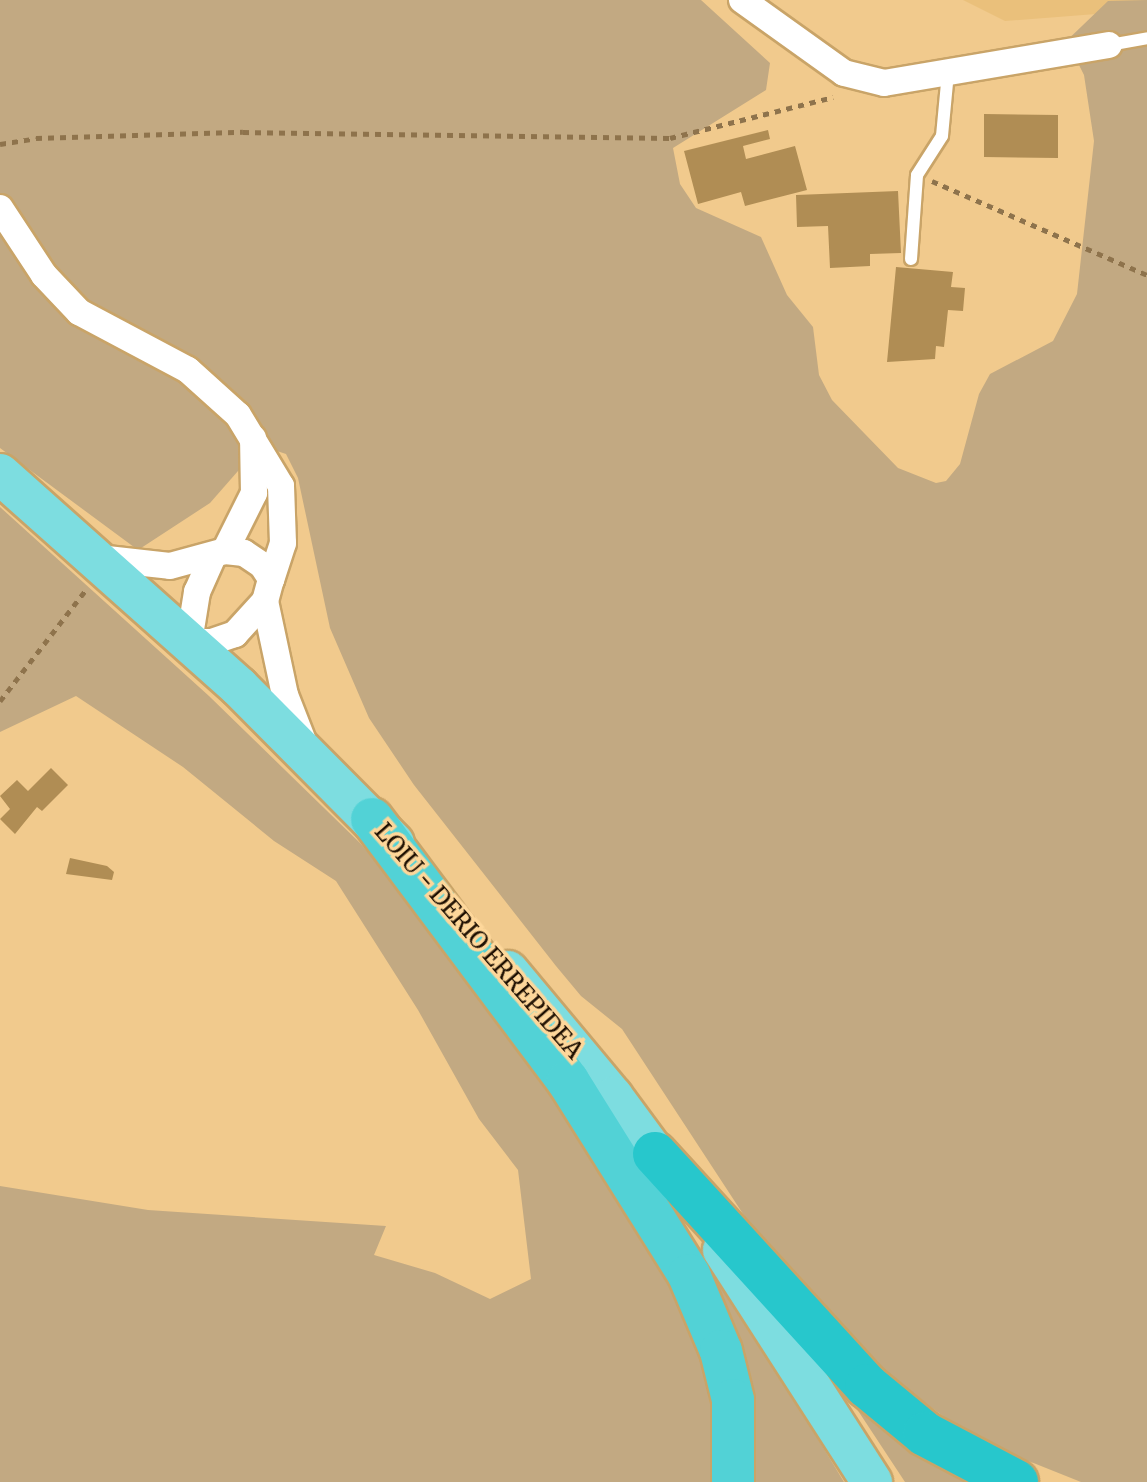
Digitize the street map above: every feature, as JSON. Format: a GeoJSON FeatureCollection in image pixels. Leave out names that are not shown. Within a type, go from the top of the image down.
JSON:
{"type":"FeatureCollection","features":[{"type":"Feature","properties":{"kind":"highway"},"geometry":{"type":"LineString","coordinates":[[372,819],[568,1081],[689,1275],[721,1351],[733,1400],[733,1482]]}},
{"type":"Feature","properties":{"kind":"highway"},"geometry":{"type":"LineString","coordinates":[[655,1154],[867,1386],[925,1434],[1016,1482]]}},
{"type":"Feature","properties":{"kind":"main road","name":"LOIU - DERIO ERREPIDEA"},"geometry":{"type":"LineString","coordinates":[[0,474],[102,562],[314,762],[372,819],[489,948],[655,1154],[817,1390],[872,1482]]}},
{"type":"Feature","properties":{"kind":"street"},"geometry":{"type":"LineString","coordinates":[[742,0],[844,73],[884,83],[1109,45]]}},
{"type":"Feature","properties":{"kind":"street"},"geometry":{"type":"LineString","coordinates":[[0,208],[44,275],[79,312],[188,370],[214,390],[253,438],[281,486],[283,543],[268,590],[235,634],[212,642],[189,642],[197,592],[254,493],[253,438]]}},
{"type":"Feature","properties":{"kind":"street"},"geometry":{"type":"LineString","coordinates":[[102,562],[170,566],[244,553],[262,565],[285,695],[314,762]]}},
{"type":"Feature","properties":{"kind":"lane"},"geometry":{"type":"LineString","coordinates":[[1109,45],[1147,38]]}},
{"type":"Feature","properties":{"kind":"lane"},"geometry":{"type":"LineString","coordinates":[[911,259],[917,175],[942,136],[948,73]]}},
{"type":"Feature","properties":{"kind":"path"},"geometry":{"type":"LineString","coordinates":[[0,144],[243,132],[670,138],[884,83]]}},
{"type":"Feature","properties":{"kind":"path"},"geometry":{"type":"LineString","coordinates":[[917,175],[1147,275]]}},
{"type":"Feature","properties":{"kind":"path"},"geometry":{"type":"LineString","coordinates":[[0,701],[102,562]]}},
{"type":"Feature","properties":{"kind":"shaded area"},"geometry":{"type":"Polygon","coordinates":[[[0,0],[701,0],[770,63],[766,90],[673,148],[680,184],[696,208],[761,237],[787,295],[813,327],[819,375],[832,400],[898,468],[936,483],[946,481],[960,464],[979,394],[990,374],[1053,341],[1077,294],[1094,141],[1084,75],[1077,61],[1057,50],[1108,1],[1147,0],[1147,1482],[1081,1482],[974,1439],[878,1368],[781,1272],[622,1029],[581,996],[556,966],[414,785],[369,718],[330,628],[298,478],[286,454],[274,450],[245,463],[210,503],[138,550],[0,448],[0,0]]]}},
{"type":"Feature","properties":{"kind":"shaded area"},"geometry":{"type":"Polygon","coordinates":[[[963,0],[1147,0],[1147,10],[1005,21],[963,0]]]}},
{"type":"Feature","properties":{"kind":"shaded area"},"geometry":{"type":"Polygon","coordinates":[[[0,507],[209,696],[360,843],[463,963],[628,1207],[702,1335],[720,1398],[718,1482],[0,1482],[0,1186],[148,1210],[386,1226],[374,1255],[435,1273],[490,1299],[531,1279],[518,1170],[479,1119],[418,1010],[336,881],[274,841],[183,767],[76,696],[0,732],[0,507]]]}},
{"type":"Feature","properties":{"kind":"shaded area"},"geometry":{"type":"Polygon","coordinates":[[[678,1216],[737,1305],[844,1482],[750,1482],[672,1219],[678,1216]]]}},
{"type":"Feature","properties":{"kind":"shaded area"},"geometry":{"type":"Polygon","coordinates":[[[820,1353],[891,1419],[967,1482],[905,1482],[820,1353]]]}},
{"type":"Feature","properties":{"kind":"building"},"geometry":{"type":"Polygon","coordinates":[[[984,114],[1058,115],[1058,158],[984,157],[984,114]]]}},
{"type":"Feature","properties":{"kind":"building"},"geometry":{"type":"Polygon","coordinates":[[[768,130],[770,139],[743,146],[746,159],[795,146],[807,190],[745,206],[741,192],[698,204],[684,151],[768,130]]]}},
{"type":"Feature","properties":{"kind":"building"},"geometry":{"type":"Polygon","coordinates":[[[898,191],[901,253],[870,254],[870,266],[830,268],[828,226],[797,227],[796,195],[898,191]]]}},
{"type":"Feature","properties":{"kind":"building"},"geometry":{"type":"Polygon","coordinates":[[[896,267],[953,272],[951,287],[965,288],[963,311],[948,310],[944,347],[936,346],[935,359],[887,362],[896,267]]]}},
{"type":"Feature","properties":{"kind":"building"},"geometry":{"type":"Polygon","coordinates":[[[51,768],[68,785],[42,811],[37,807],[15,834],[0,819],[10,809],[0,796],[17,780],[28,791],[51,768]]]}},
{"type":"Feature","properties":{"kind":"building"},"geometry":{"type":"Polygon","coordinates":[[[70,858],[107,866],[114,872],[112,880],[66,874],[70,858]]]}}]}
